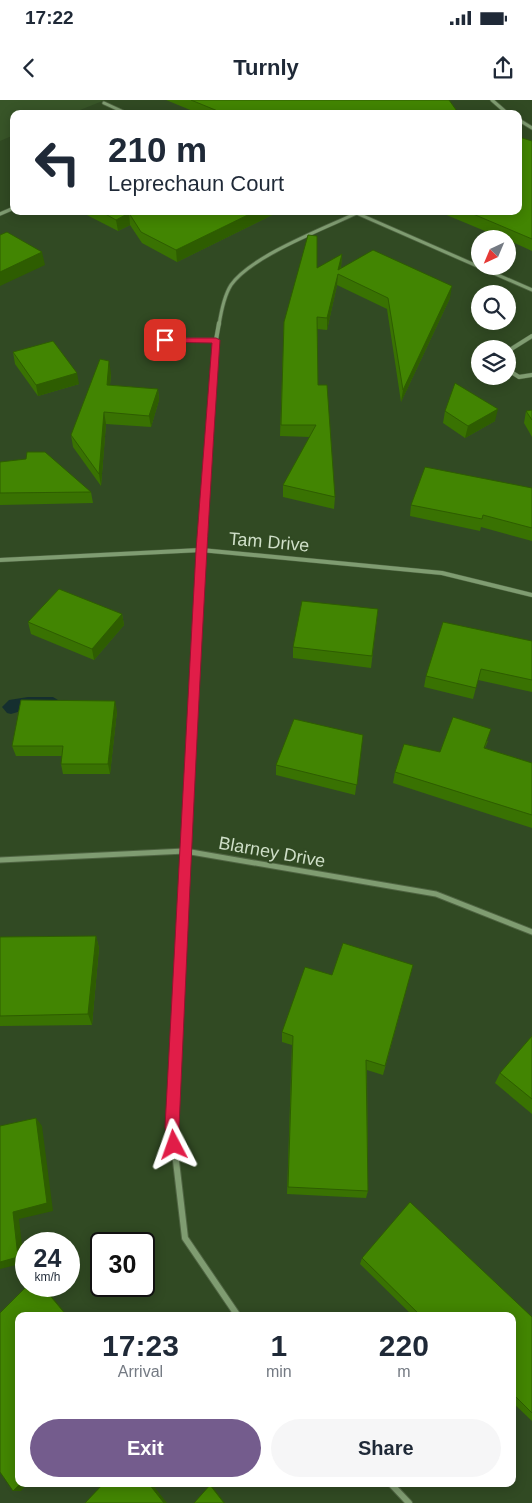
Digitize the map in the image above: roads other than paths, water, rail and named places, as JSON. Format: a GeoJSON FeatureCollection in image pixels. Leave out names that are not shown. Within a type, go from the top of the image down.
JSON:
{"type":"FeatureCollection","features":[{"type":"Feature","properties":{"kind":"street"},"geometry":{"type":"LineString","coordinates":[[492,100],[503,110]]}},
{"type":"Feature","properties":{"kind":"street"},"geometry":{"type":"LineString","coordinates":[[104,103],[119,110]]}},
{"type":"Feature","properties":{"kind":"street"},"geometry":{"type":"LineString","coordinates":[[235,1312],[185,1238],[172,1127],[201,550],[216,340],[223,306],[232,284],[264,259],[349,215]]}},
{"type":"Feature","properties":{"kind":"street"},"geometry":{"type":"LineString","coordinates":[[362,215],[532,290]]}},
{"type":"Feature","properties":{"kind":"street"},"geometry":{"type":"LineString","coordinates":[[516,346],[532,336]]}},
{"type":"Feature","properties":{"kind":"street"},"geometry":{"type":"LineString","coordinates":[[148,340],[216,340]]}},
{"type":"Feature","properties":{"kind":"street"},"geometry":{"type":"LineString","coordinates":[[516,375],[519,377],[532,375]]}},
{"type":"Feature","properties":{"kind":"street","name":"Tam Drive"},"geometry":{"type":"LineString","coordinates":[[0,560],[201,550],[442,573],[532,594]]}},
{"type":"Feature","properties":{"kind":"street","name":"Blarney Drive"},"geometry":{"type":"LineString","coordinates":[[0,860],[185,851],[436,894],[532,932]]}},
{"type":"Feature","properties":{"kind":"street"},"geometry":{"type":"LineString","coordinates":[[394,1487],[409,1503]]}},
{"type":"Feature","properties":{"kind":"water"},"geometry":{"type":"Polygon","coordinates":[[[28,697],[53,697],[58,700],[11,714],[7,713],[2,707],[9,700],[28,697]]]}}]}
